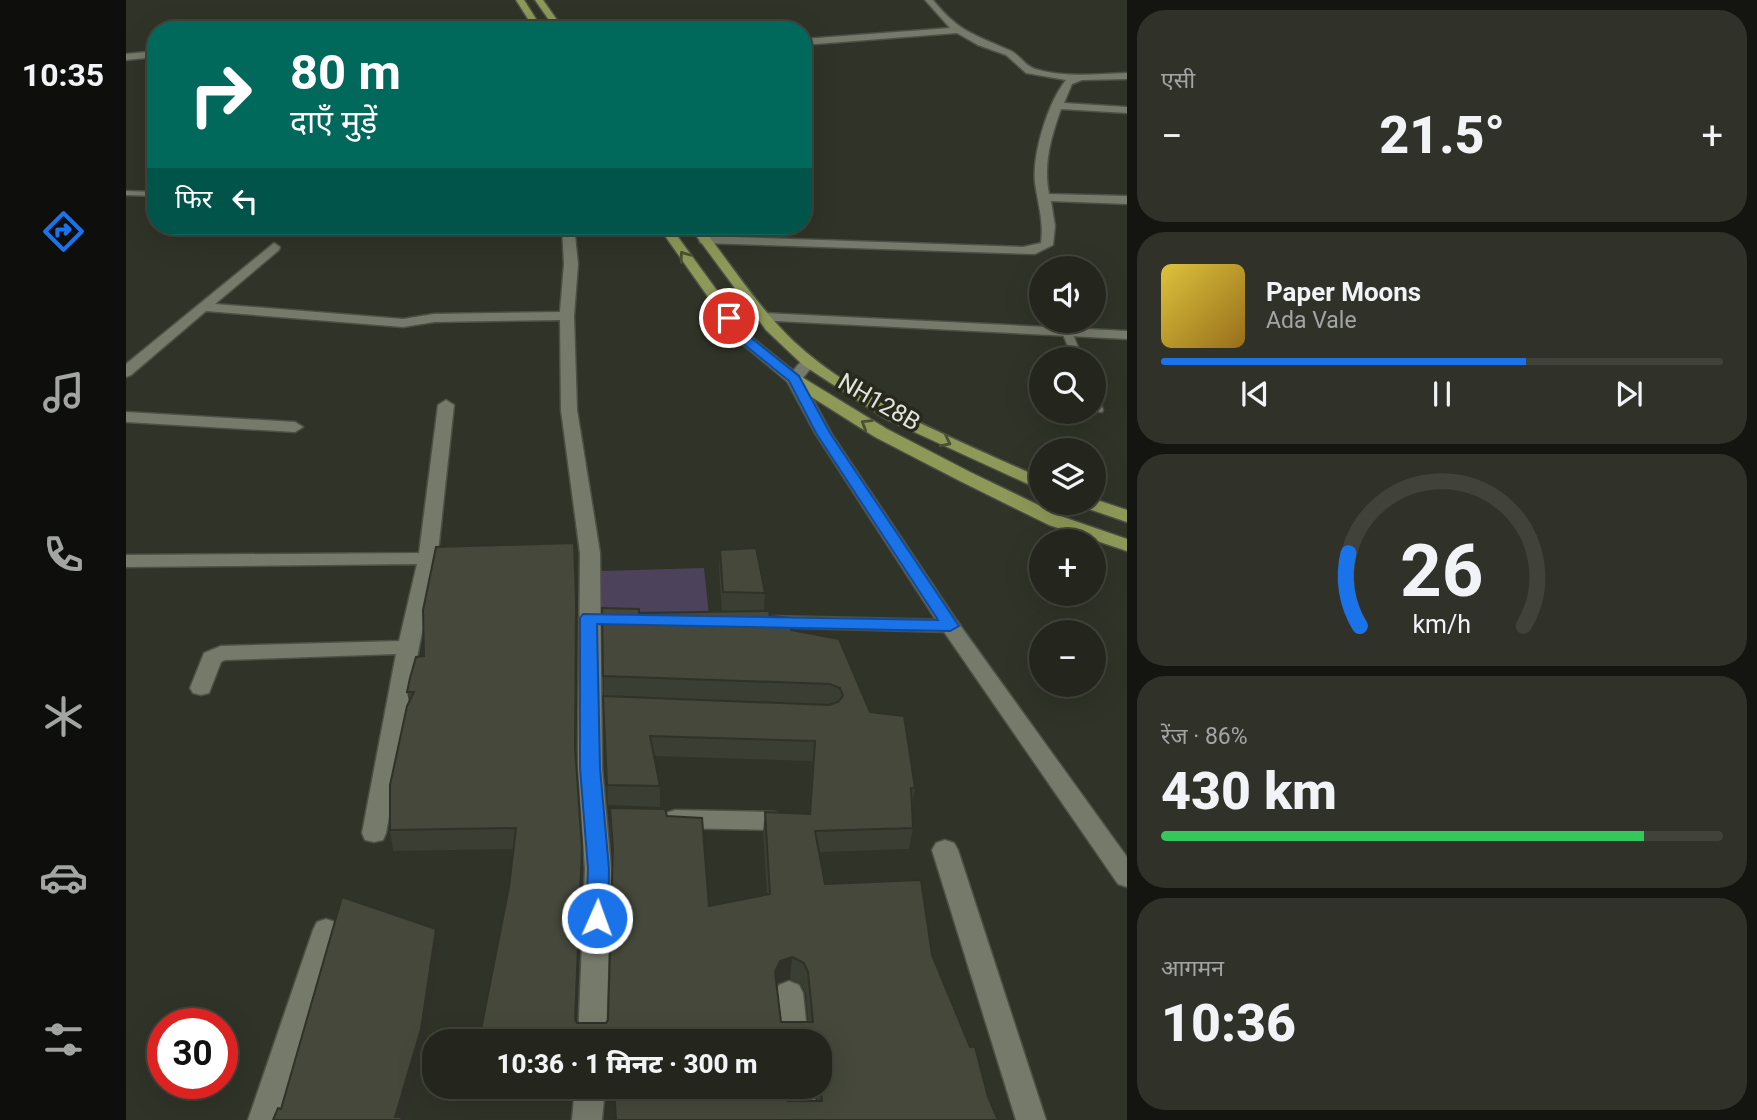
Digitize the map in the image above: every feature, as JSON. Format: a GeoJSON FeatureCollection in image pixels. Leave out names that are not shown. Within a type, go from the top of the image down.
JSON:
{"type":"FeatureCollection","features":[{"type":"Feature","properties":{"kind":"highway"},"geometry":{"type":"LineString","coordinates":[[520,0],[533,21]]}},
{"type":"Feature","properties":{"kind":"highway"},"geometry":{"type":"LineString","coordinates":[[540,0],[554,21]]}},
{"type":"Feature","properties":{"kind":"highway","name":"NH128B"},"geometry":{"type":"LineString","coordinates":[[670,235],[745,339],[794,379],[881,433],[964,476],[1056,521],[1127,545]]}},
{"type":"Feature","properties":{"kind":"highway"},"geometry":{"type":"LineString","coordinates":[[701,235],[764,317],[808,362],[892,416],[1029,479]]}},
{"type":"Feature","properties":{"kind":"highway"},"geometry":{"type":"LineString","coordinates":[[1106,509],[1127,516]]}},
{"type":"Feature","properties":{"kind":"street"},"geometry":{"type":"LineString","coordinates":[[929,0],[944,19],[958,30],[981,43],[1009,53],[1029,71],[1074,78],[1127,76]]}},
{"type":"Feature","properties":{"kind":"street"},"geometry":{"type":"LineString","coordinates":[[812,41],[958,30]]}},
{"type":"Feature","properties":{"kind":"street"},"geometry":{"type":"LineString","coordinates":[[126,57],[147,55]]}},
{"type":"Feature","properties":{"kind":"street"},"geometry":{"type":"LineString","coordinates":[[705,240],[1035,250],[1047,246],[1050,219],[1041,173],[1049,129],[1068,82],[1074,78]]}},
{"type":"Feature","properties":{"kind":"street"},"geometry":{"type":"LineString","coordinates":[[1057,106],[1127,110]]}},
{"type":"Feature","properties":{"kind":"street"},"geometry":{"type":"LineString","coordinates":[[1045,197],[1127,200]]}},
{"type":"Feature","properties":{"kind":"street"},"geometry":{"type":"LineString","coordinates":[[568,235],[571,291],[568,316],[569,410],[599,706],[590,768],[598,869],[592,1029]]}},
{"type":"Feature","properties":{"kind":"street"},"geometry":{"type":"LineString","coordinates":[[126,372],[274,247]]}},
{"type":"Feature","properties":{"kind":"street"},"geometry":{"type":"LineString","coordinates":[[205,307],[402,323],[433,318],[568,316]]}},
{"type":"Feature","properties":{"kind":"street"},"geometry":{"type":"LineString","coordinates":[[764,317],[1029,330]]}},
{"type":"Feature","properties":{"kind":"street"},"geometry":{"type":"LineString","coordinates":[[1087,333],[1127,335]]}},
{"type":"Feature","properties":{"kind":"street"},"geometry":{"type":"LineString","coordinates":[[808,362],[794,379],[823,433],[950,626],[1127,877]]}},
{"type":"Feature","properties":{"kind":"street"},"geometry":{"type":"LineString","coordinates":[[373,833],[408,647],[428,558],[446,405]]}},
{"type":"Feature","properties":{"kind":"street"},"geometry":{"type":"LineString","coordinates":[[126,416],[295,427]]}},
{"type":"Feature","properties":{"kind":"street"},"geometry":{"type":"LineString","coordinates":[[126,561],[482,557]]}},
{"type":"Feature","properties":{"kind":"street"},"geometry":{"type":"LineString","coordinates":[[589,618],[617,619]]}},
{"type":"Feature","properties":{"kind":"street"},"geometry":{"type":"LineString","coordinates":[[742,621],[950,626]]}},
{"type":"Feature","properties":{"kind":"street"},"geometry":{"type":"LineString","coordinates":[[201,688],[212,658],[221,653],[408,647]]}},
{"type":"Feature","properties":{"kind":"street"},"geometry":{"type":"LineString","coordinates":[[594,817],[621,818]]}},
{"type":"Feature","properties":{"kind":"street"},"geometry":{"type":"LineString","coordinates":[[649,818],[774,821]]}},
{"type":"Feature","properties":{"kind":"street"},"geometry":{"type":"LineString","coordinates":[[946,850],[1031,1120]]}},
{"type":"Feature","properties":{"kind":"street"},"geometry":{"type":"LineString","coordinates":[[263,1120],[326,930]]}},
{"type":"Feature","properties":{"kind":"street"},"geometry":{"type":"LineString","coordinates":[[789,993],[793,1029]]}},
{"type":"Feature","properties":{"kind":"street"},"geometry":{"type":"LineString","coordinates":[[587,1120],[589,1099]]}},
{"type":"Feature","properties":{"kind":"street"},"geometry":{"type":"LineString","coordinates":[[800,1099],[802,1120]]}},
{"type":"Feature","properties":{"kind":"lane"},"geometry":{"type":"LineString","coordinates":[[126,192],[147,193]]}},
{"type":"Feature","properties":{"kind":"shaded area"},"geometry":{"type":"Polygon","coordinates":[[[704,568],[709,616],[601,613],[601,571],[704,568]]]}},
{"type":"Feature","properties":{"kind":"building"},"geometry":{"type":"Polygon","coordinates":[[[574,543],[575,748],[582,848],[577,1023],[606,1023],[608,1020],[613,848],[610,808],[665,809],[667,816],[702,818],[709,906],[770,894],[765,812],[810,814],[815,741],[650,736],[660,786],[607,785],[603,696],[829,705],[838,702],[843,696],[840,688],[830,684],[603,676],[602,608],[639,609],[639,613],[769,611],[770,616],[791,618],[791,630],[839,639],[870,712],[904,716],[915,788],[911,788],[913,828],[815,831],[825,884],[921,880],[932,955],[970,1047],[975,1047],[988,1097],[998,1120],[616,1120],[615,1099],[832,1099],[832,1029],[481,1029],[509,887],[516,828],[390,830],[390,785],[407,706],[414,692],[407,692],[416,657],[424,656],[423,610],[436,547],[574,543]],[[792,957],[780,961],[775,972],[781,1022],[813,1022],[808,972],[804,963],[792,957]]]}},
{"type":"Feature","properties":{"kind":"building"},"geometry":{"type":"Polygon","coordinates":[[[756,548],[765,593],[723,592],[720,550],[756,548]]]}},
{"type":"Feature","properties":{"kind":"building"},"geometry":{"type":"Polygon","coordinates":[[[342,897],[436,929],[421,1029],[395,1117],[402,1117],[401,1120],[273,1120],[278,1108],[281,1109],[342,897]]]}},
{"type":"Feature","properties":{"kind":"route"},"geometry":{"type":"LineString","coordinates":[[597,918],[598,869],[590,768],[592,706],[589,618],[950,626],[823,433],[794,379],[745,339],[729,318]]}}]}
